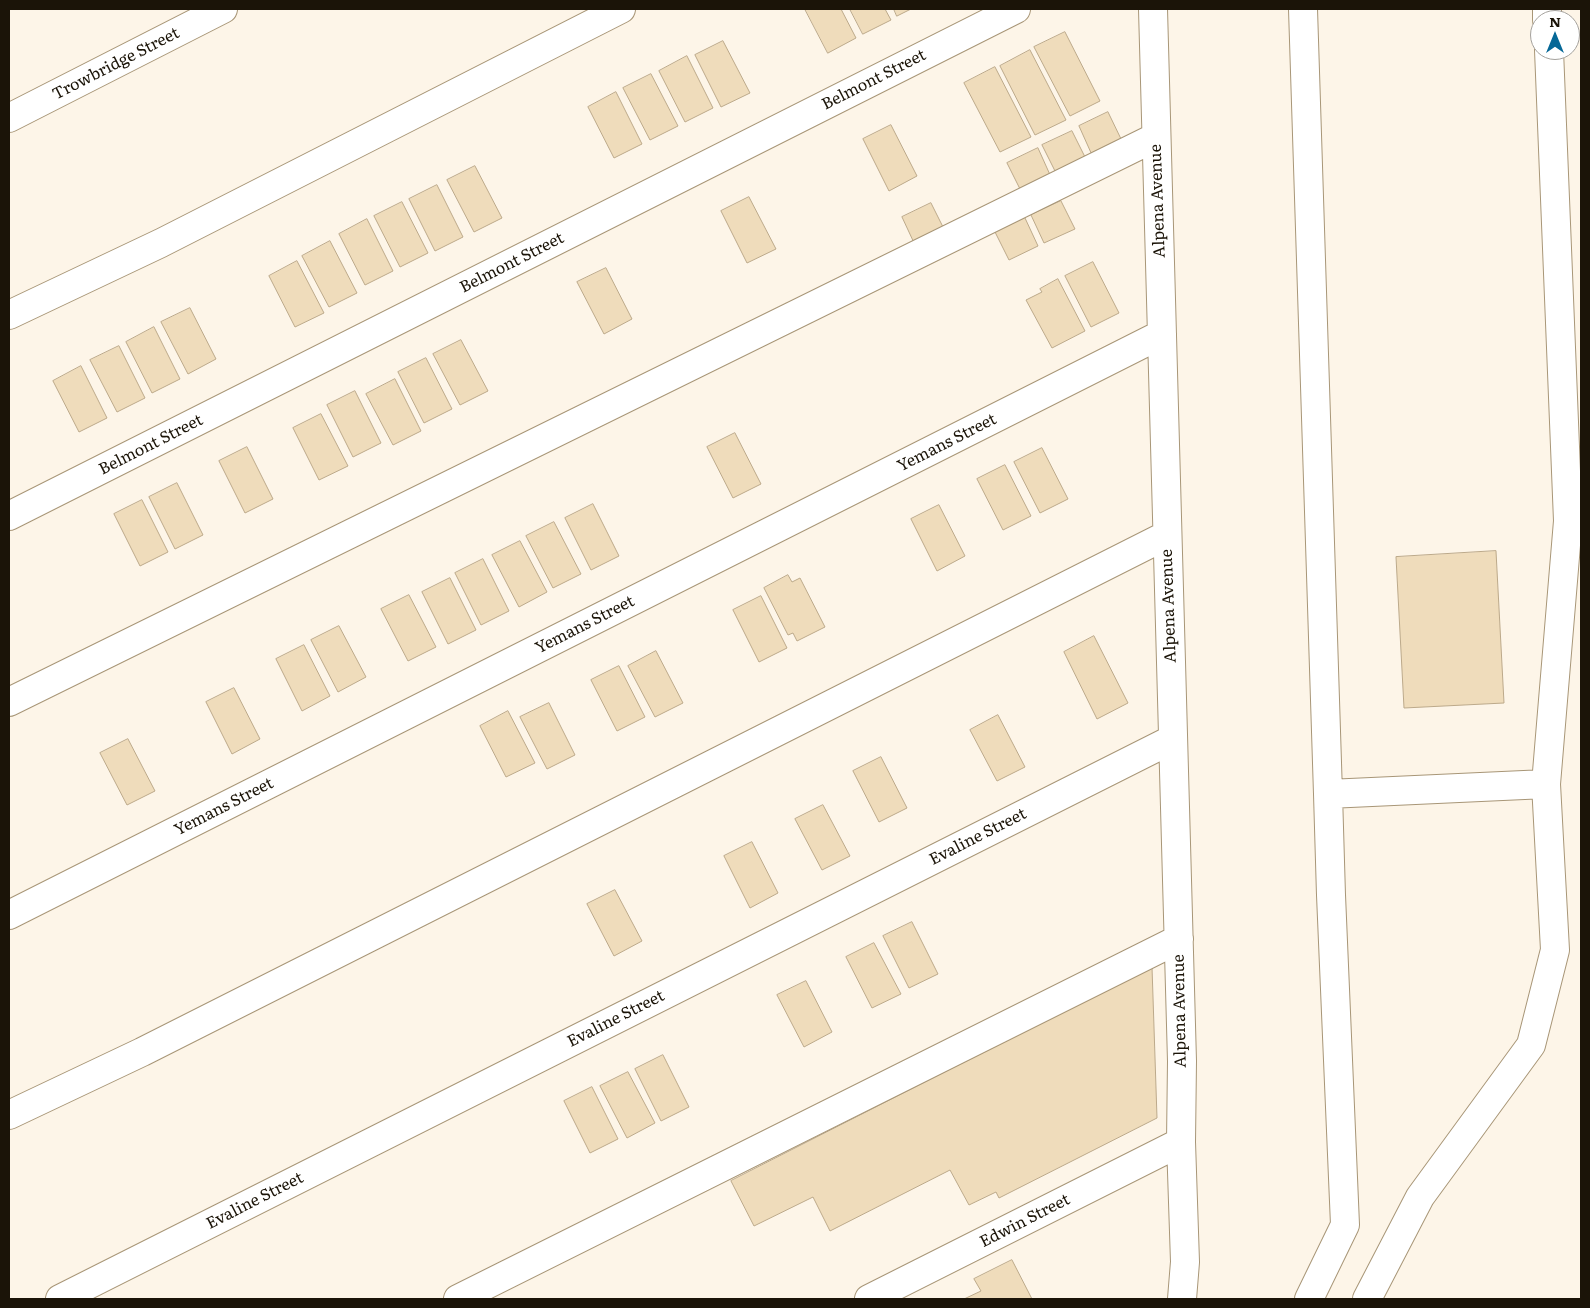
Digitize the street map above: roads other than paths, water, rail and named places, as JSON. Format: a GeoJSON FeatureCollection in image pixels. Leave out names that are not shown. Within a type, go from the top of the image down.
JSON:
{"type":"FeatureCollection","features":[{"type":"Feature","properties":{"kind":"street","name":"Trowbridge Street"},"geometry":{"type":"LineString","coordinates":[[9,118],[224,9]]}},
{"type":"Feature","properties":{"kind":"street"},"geometry":{"type":"LineString","coordinates":[[9,315],[161,243],[621,9]]}},
{"type":"Feature","properties":{"kind":"street","name":"Belmont Street"},"geometry":{"type":"LineString","coordinates":[[9,516],[1016,9]]}},
{"type":"Feature","properties":{"kind":"street","name":"Alpena Avenue"},"geometry":{"type":"LineString","coordinates":[[1153,9],[1182,1061],[1181,1142],[1185,1262],[1182,1299]]}},
{"type":"Feature","properties":{"kind":"street"},"geometry":{"type":"LineString","coordinates":[[1303,9],[1331,905],[1345,1225],[1309,1299]]}},
{"type":"Feature","properties":{"kind":"street"},"geometry":{"type":"LineString","coordinates":[[1367,1299],[1420,1197],[1531,1045],[1555,950],[1546,784],[1568,521],[1548,60]]}},
{"type":"Feature","properties":{"kind":"street"},"geometry":{"type":"LineString","coordinates":[[9,702],[1156,137]]}},
{"type":"Feature","properties":{"kind":"street","name":"Yemans Street"},"geometry":{"type":"LineString","coordinates":[[9,916],[1162,334]]}},
{"type":"Feature","properties":{"kind":"street"},"geometry":{"type":"LineString","coordinates":[[9,1115],[160,1043],[1167,535]]}},
{"type":"Feature","properties":{"kind":"street","name":"Evaline Street"},"geometry":{"type":"LineString","coordinates":[[60,1299],[1173,739]]}},
{"type":"Feature","properties":{"kind":"street"},"geometry":{"type":"LineString","coordinates":[[1328,794],[1546,784]]}},
{"type":"Feature","properties":{"kind":"street"},"geometry":{"type":"LineString","coordinates":[[458,1299],[1179,939]]}},
{"type":"Feature","properties":{"kind":"street","name":"Edwin Street"},"geometry":{"type":"LineString","coordinates":[[869,1299],[1181,1142]]}}]}
